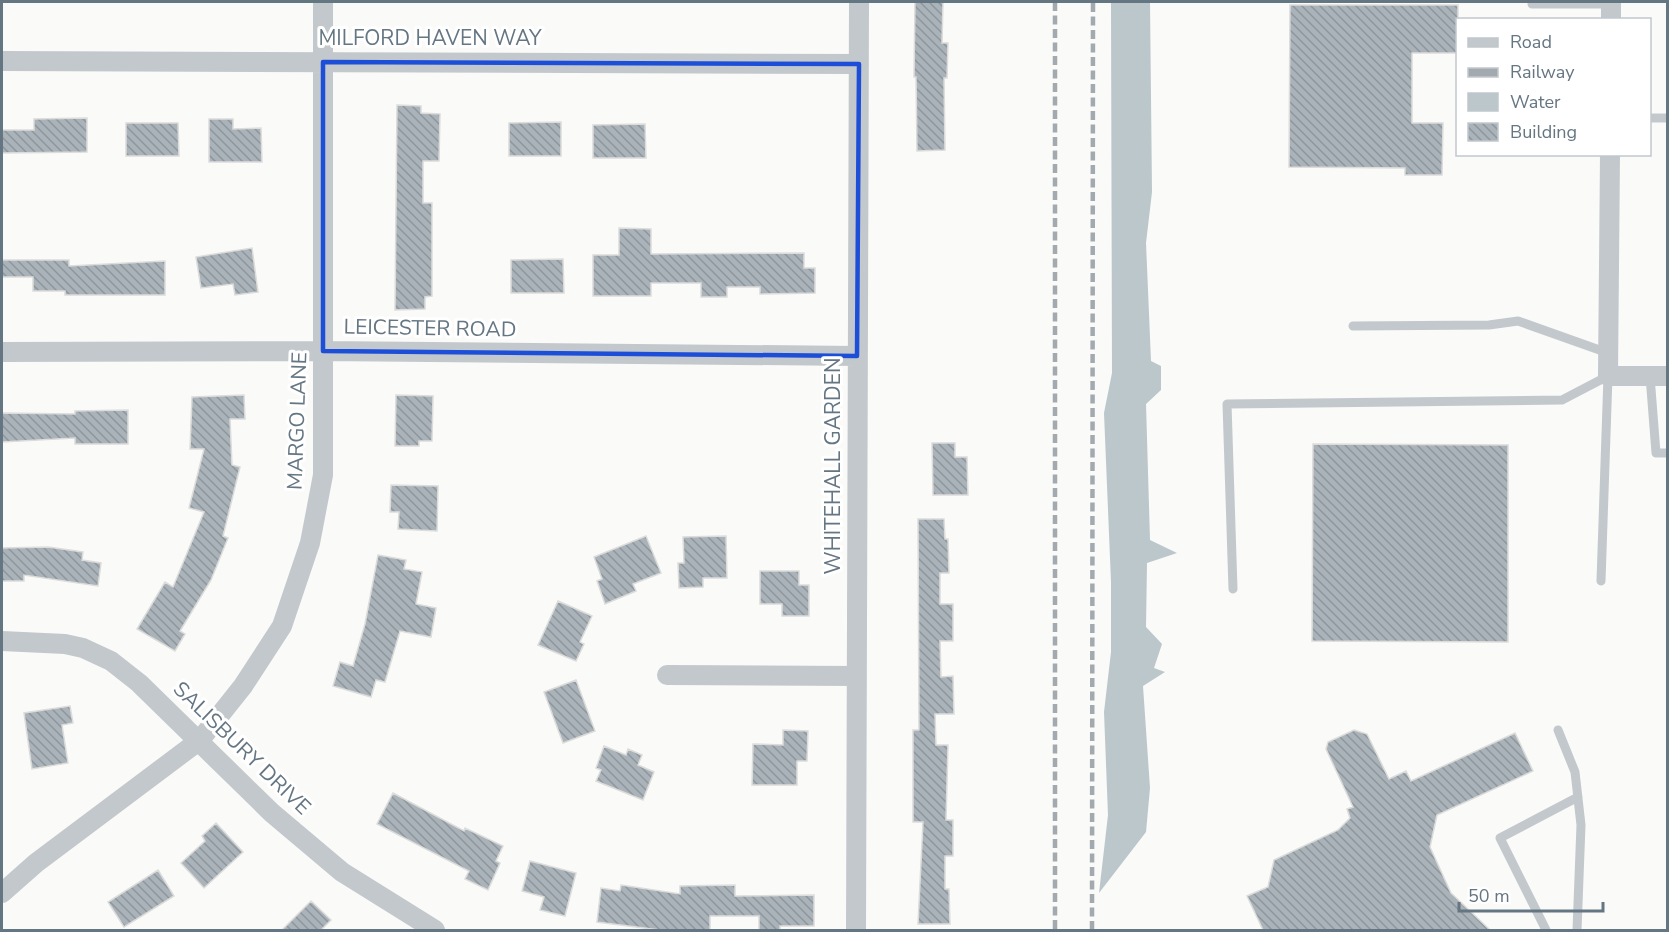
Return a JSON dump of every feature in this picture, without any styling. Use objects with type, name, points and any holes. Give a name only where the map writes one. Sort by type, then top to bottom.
[{"type":"street","name":"MARGO LANE","points":[[2,893],[36,863],[200,740],[243,686],[282,626],[310,543],[323,475],[323,2]]},
{"type":"street","name":"WHITEHALL GARDEN","points":[[856,930],[859,2]]},
{"type":"street","name":"MILFORD HAVEN WAY","points":[[2,61],[859,64]]},
{"type":"street","points":[[1610,156],[1608,376],[1659,376]]},
{"type":"street","name":"LEICESTER ROAD","points":[[2,352],[323,351],[857,356]]},
{"type":"street","name":"SALISBURY DRIVE","points":[[2,641],[65,644],[97,653],[139,683],[200,740],[272,813],[342,872],[428,929]]},
{"type":"street","points":[[668,675],[856,676]]},
{"type":"lane","points":[[1532,2],[1611,8]]},
{"type":"lane","points":[[1651,118],[1668,118]]},
{"type":"lane","points":[[1353,326],[1489,325],[1518,321],[1608,353]]},
{"type":"lane","points":[[1233,589],[1227,404],[1562,400],[1608,376],[1600,581]]},
{"type":"lane","points":[[1659,376],[1656,453],[1668,453]]},
{"type":"lane","points":[[1558,730],[1575,772],[1581,825],[1577,930]]},
{"type":"lane","points":[[1546,930],[1500,838],[1578,797]]},
{"type":"highlighted area","points":[[323,62],[859,64],[857,356],[323,351]]},
{"type":"water","points":[[1111,2],[1150,2],[1152,192],[1146,243],[1151,361],[1161,366],[1161,390],[1146,404],[1150,540],[1177,553],[1147,563],[1146,627],[1162,644],[1154,668],[1165,672],[1143,686],[1150,788],[1146,832],[1099,893],[1108,815],[1104,712],[1111,652],[1111,582],[1104,413],[1112,373]]},
{"type":"building","points":[[915,2],[943,2],[942,43],[948,43],[947,78],[944,78],[945,150],[917,151],[916,77],[914,77]]},
{"type":"building","points":[[1290,5],[1458,5],[1456,53],[1412,53],[1412,123],[1443,123],[1442,175],[1405,175],[1405,168],[1289,167]]},
{"type":"building","points":[[397,105],[421,106],[421,113],[440,114],[439,161],[423,161],[423,203],[432,203],[432,296],[425,297],[425,309],[395,310]]},
{"type":"building","points":[[87,118],[87,152],[2,153],[2,130],[34,130],[34,119]]},
{"type":"building","points":[[209,119],[233,119],[233,129],[261,128],[262,162],[209,162]]},
{"type":"building","points":[[561,122],[561,156],[509,156],[509,123]]},
{"type":"building","points":[[126,123],[178,123],[179,156],[126,156]]},
{"type":"building","points":[[645,124],[646,158],[593,158],[593,125]]},
{"type":"building","points":[[619,228],[651,229],[651,254],[804,253],[804,268],[815,268],[815,293],[760,294],[760,287],[727,287],[727,297],[701,297],[701,283],[651,283],[651,296],[593,296],[593,255],[619,255]]},
{"type":"building","points":[[252,248],[258,292],[235,295],[233,284],[201,288],[196,257]]},
{"type":"building","points":[[563,259],[564,293],[511,293],[511,260]]},
{"type":"building","points":[[2,260],[69,260],[69,266],[165,261],[165,295],[65,295],[65,291],[33,291],[33,277],[2,277]]},
{"type":"building","points":[[244,395],[245,419],[230,419],[232,465],[240,467],[223,536],[228,538],[211,580],[180,631],[185,634],[175,651],[137,629],[165,582],[173,587],[204,512],[189,508],[204,449],[190,449],[192,397]]},
{"type":"building","points":[[396,395],[433,396],[432,441],[419,441],[419,446],[395,446]]},
{"type":"building","points":[[128,410],[128,444],[75,444],[75,438],[2,442],[2,413],[75,414],[75,411]]},
{"type":"building","points":[[932,443],[955,443],[955,457],[967,457],[968,495],[933,495]]},
{"type":"building","points":[[1313,444],[1508,445],[1508,642],[1312,641]]},
{"type":"building","points":[[391,485],[438,486],[437,531],[398,529],[399,512],[390,512]]},
{"type":"building","points":[[918,519],[944,519],[945,539],[948,539],[949,573],[940,573],[940,604],[953,604],[953,641],[940,641],[941,677],[953,676],[954,714],[935,714],[936,745],[948,745],[946,820],[953,820],[953,856],[945,856],[945,889],[949,889],[950,924],[918,924],[923,822],[913,822],[913,730],[919,730]]},
{"type":"building","points":[[646,536],[661,573],[633,584],[636,591],[605,604],[597,581],[602,579],[594,557]]},
{"type":"building","points":[[726,536],[727,578],[703,578],[703,587],[679,588],[678,563],[684,563],[683,537]]},
{"type":"building","points":[[48,547],[83,552],[82,560],[101,563],[98,586],[24,575],[24,581],[2,581],[2,548]]},
{"type":"building","points":[[378,555],[406,560],[404,569],[422,572],[416,604],[436,608],[431,637],[400,631],[385,682],[376,680],[371,697],[333,686],[340,662],[353,666],[365,624]]},
{"type":"building","points":[[760,571],[799,571],[799,585],[809,585],[809,616],[782,616],[782,604],[760,604]]},
{"type":"building","points":[[558,601],[592,616],[580,642],[584,644],[576,661],[538,645]]},
{"type":"building","points":[[576,680],[595,731],[563,743],[544,692]]},
{"type":"building","points":[[70,706],[73,723],[62,725],[68,763],[32,769],[24,713]]},
{"type":"building","points":[[783,730],[808,731],[807,761],[797,761],[797,785],[752,785],[753,744],[783,745]]},
{"type":"building","points":[[1354,730],[1367,734],[1389,779],[1406,771],[1411,781],[1515,733],[1533,771],[1437,815],[1430,847],[1451,893],[1490,930],[1263,930],[1247,896],[1268,887],[1274,860],[1338,830],[1350,818],[1347,809],[1353,807],[1326,749],[1328,742]]},
{"type":"building","points":[[604,746],[626,755],[628,749],[642,755],[638,765],[654,772],[643,800],[596,781],[601,770],[596,768]]},
{"type":"building","points":[[393,793],[464,831],[465,828],[503,846],[496,861],[500,863],[488,890],[465,879],[469,871],[377,824]]},
{"type":"building","points":[[216,823],[243,852],[204,888],[181,863],[205,841],[202,836]]},
{"type":"building","points":[[530,861],[576,873],[565,916],[540,910],[544,897],[522,891]]},
{"type":"building","points":[[158,870],[174,896],[124,927],[108,902]]},
{"type":"building","points":[[621,885],[680,894],[680,886],[735,885],[735,896],[814,895],[814,926],[780,926],[780,930],[759,930],[759,916],[710,916],[710,930],[660,930],[597,922],[601,888],[620,891]]},
{"type":"building","points":[[311,901],[331,920],[321,930],[282,930]]},
{"type":"railway","points":[[1055,2],[1055,930]]},
{"type":"railway","points":[[1092,930],[1093,2]]}]
